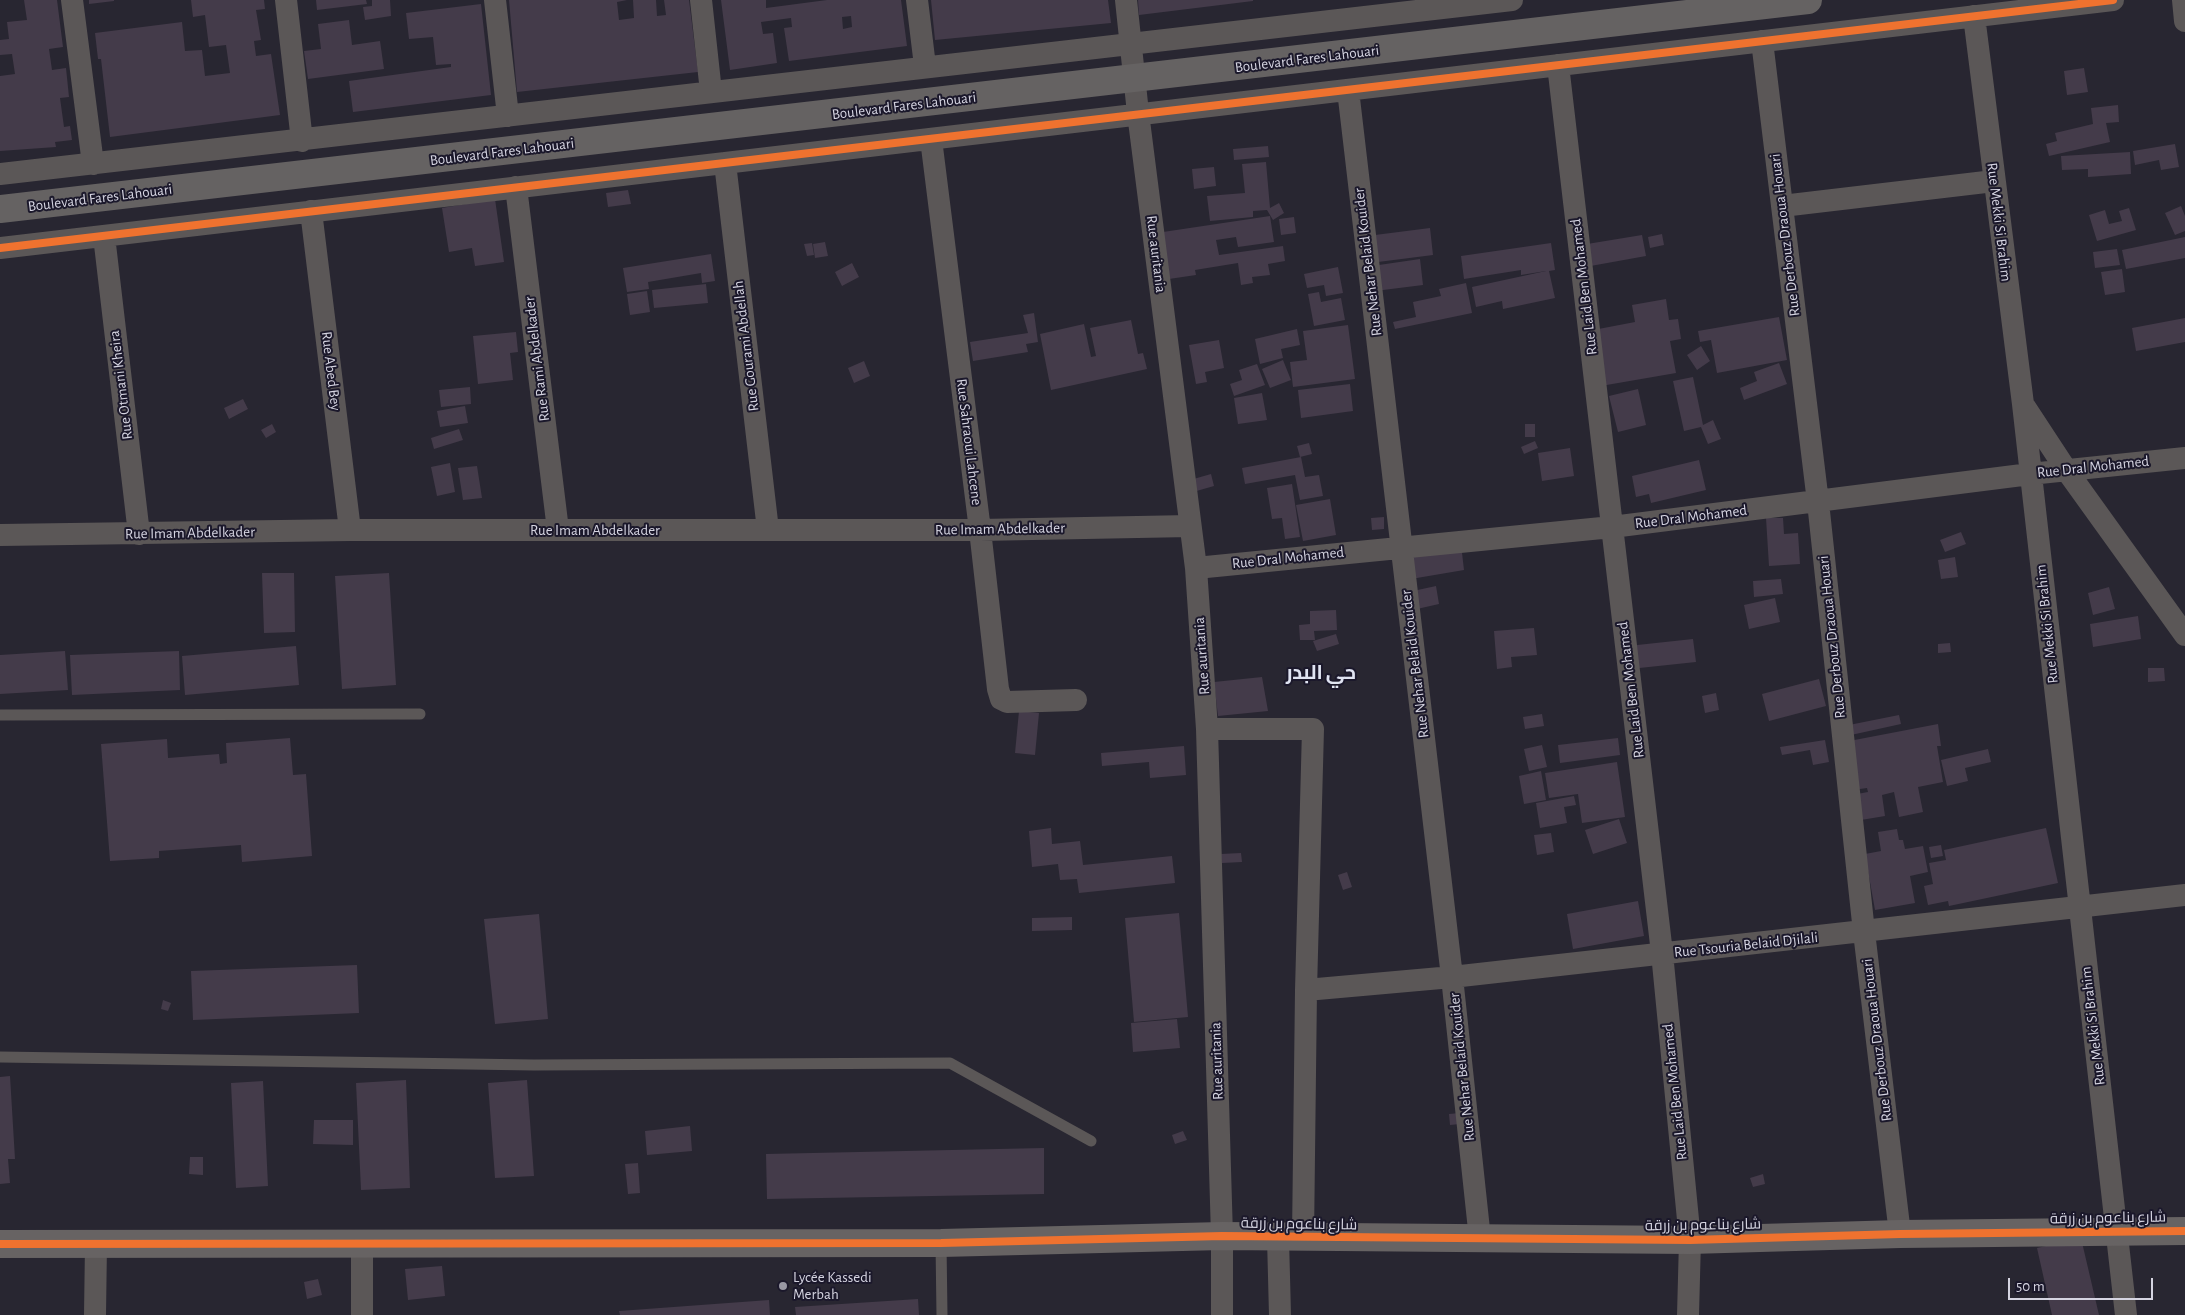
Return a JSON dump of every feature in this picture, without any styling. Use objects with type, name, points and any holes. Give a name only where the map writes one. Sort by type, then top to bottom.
[{"type":"main road","name":"Boulevard Fares Lahouari","points":[[0,209],[1808,0]]},
{"type":"street","points":[[72,0],[93,164]]},
{"type":"street","points":[[286,0],[302,141]]},
{"type":"street","points":[[495,0],[508,116]]},
{"type":"street","points":[[701,0],[711,92]]},
{"type":"street","points":[[917,0],[925,66]]},
{"type":"street","name":"Rue auritania","points":[[1126,0],[1136,79],[1138,114],[1196,568],[1207,729],[1222,1236],[1222,1315]]},
{"type":"street","points":[[0,174],[302,141],[925,66],[1131,44],[1341,9],[1512,0]]},
{"type":"street","points":[[0,248],[2113,0]]},
{"type":"street","points":[[2183,0],[2185,21]]},
{"type":"street","name":"Rue Mekki Si Brahim","points":[[1974,16],[2023,404],[2126,1315]]},
{"type":"street","name":"Rue Derbouz Draoua Houari","points":[[1762,41],[1818,502],[1864,932],[1900,1234]]},
{"type":"street","name":"Rue Laid Ben Mohamed","points":[[1558,65],[1662,953],[1690,1240],[1688,1315]]},
{"type":"street","name":"Rue Nehar Belaid Kouider","points":[[1348,90],[1452,977],[1480,1239]]},
{"type":"street","name":"Rue Sahraoui Lahcene","points":[[931,139],[998,689],[1001,699],[1007,702],[1076,700]]},
{"type":"street","name":"Rue Gourami Abdellah","points":[[724,163],[768,530]]},
{"type":"street","points":[[1782,206],[1994,181]]},
{"type":"street","name":"Rue Rami Abdelkader","points":[[516,187],[558,530]]},
{"type":"street","name":"Rue Abed Bey","points":[[311,211],[350,530]]},
{"type":"street","name":"Rue Otmani Kheira","points":[[104,236],[139,534]]},
{"type":"street","points":[[2023,404],[2067,471],[2185,634]]},
{"type":"street","name":"Rue Dral Mohamed","points":[[1196,568],[1612,527],[2030,474],[2185,458]]},
{"type":"street","name":"Rue Imam Abdelkader","points":[[0,535],[350,530],[980,530],[1190,526]]},
{"type":"street","points":[[1207,729],[1313,729],[1306,990],[1291,1238],[1280,1315]]},
{"type":"street","name":"Rue Tsouria Belaid Djilali","points":[[1306,990],[1452,977],[2185,895]]},
{"type":"street","name":"شارع بناعوم بن زرقة","points":[[0,1244],[941,1242],[1222,1236],[1690,1240],[1900,1234],[2185,1231]]},
{"type":"street","points":[[95,1315],[96,1244]]},
{"type":"street","points":[[362,1244],[362,1315]]},
{"type":"lane","points":[[0,715],[420,714]]},
{"type":"lane","points":[[0,1057],[534,1065],[950,1064],[1091,1141]]},
{"type":"lane","points":[[941,1242],[942,1315]]},
{"type":"building","points":[[24,0],[57,0],[63,47],[49,49],[52,70],[66,68],[69,97],[60,98],[64,127],[70,126],[72,140],[55,142],[56,147],[0,151],[0,76],[15,74],[12,54],[0,55],[0,40],[9,39],[7,22],[27,20]]},
{"type":"building","points":[[89,0],[114,0],[114,1],[89,4]]},
{"type":"building","points":[[191,0],[264,0],[265,9],[256,10],[261,40],[254,41],[256,56],[271,54],[280,115],[110,137],[101,59],[98,59],[95,33],[182,22],[185,51],[202,50],[205,76],[230,73],[226,45],[209,47],[205,15],[193,17]]},
{"type":"building","points":[[316,0],[366,0],[367,4],[317,10]]},
{"type":"building","points":[[372,0],[390,0],[391,16],[365,20],[363,7],[372,6]]},
{"type":"building","points":[[509,0],[627,0],[617,2],[619,20],[634,18],[633,0],[656,0],[657,16],[666,15],[664,0],[689,0],[698,72],[517,92]]},
{"type":"building","points":[[721,0],[766,0],[766,8],[827,0],[901,0],[907,46],[789,61],[784,28],[792,27],[791,18],[761,22],[763,34],[773,33],[777,63],[730,70]],"holes":[[[851,16],[852,27],[843,29],[842,17]]]},
{"type":"building","points":[[931,0],[1108,0],[1111,23],[935,40]]},
{"type":"building","points":[[1138,0],[1253,0],[1253,1],[1139,15]]},
{"type":"building","points":[[481,4],[491,95],[353,112],[349,81],[451,67],[451,64],[436,65],[433,37],[409,39],[406,13]]},
{"type":"building","points":[[349,20],[352,45],[380,41],[384,69],[308,79],[304,51],[321,49],[318,24]]},
{"type":"building","points":[[2084,68],[2088,92],[2067,95],[2064,71]]},
{"type":"building","points":[[2118,105],[2119,122],[2106,123],[2110,142],[2049,156],[2046,144],[2057,141],[2055,133],[2093,124],[2091,108]]},
{"type":"building","points":[[2175,144],[2179,167],[2161,170],[2159,160],[2135,165],[2133,151]]},
{"type":"building","points":[[1268,146],[1269,157],[1234,160],[1233,149]]},
{"type":"building","points":[[2130,152],[2131,174],[2088,177],[2088,169],[2062,170],[2061,156]]},
{"type":"building","points":[[1266,162],[1270,208],[1279,203],[1284,213],[1273,220],[1267,210],[1253,211],[1253,217],[1210,221],[1207,196],[1245,193],[1242,164]]},
{"type":"building","points":[[1214,167],[1216,186],[1194,189],[1192,169]]},
{"type":"building","points":[[628,190],[631,204],[608,207],[606,193]]},
{"type":"building","points":[[495,199],[504,262],[475,266],[472,248],[449,252],[442,208]]},
{"type":"building","points":[[2181,206],[2185,216],[2185,231],[2175,235],[2165,213]]},
{"type":"building","points":[[2129,208],[2136,230],[2097,241],[2089,215],[2105,210],[2109,224],[2122,221],[2119,211]]},
{"type":"building","points":[[1270,216],[1274,242],[1238,247],[1236,237],[1216,240],[1219,255],[1283,246],[1285,261],[1268,264],[1270,275],[1252,277],[1253,283],[1241,285],[1238,263],[1195,270],[1196,275],[1169,279],[1163,232]]},
{"type":"building","points":[[1294,217],[1296,233],[1281,235],[1279,219]]},
{"type":"building","points":[[1430,228],[1433,255],[1378,262],[1375,235]]},
{"type":"building","points":[[1662,234],[1664,245],[1650,248],[1648,237]]},
{"type":"building","points":[[1642,235],[1646,256],[1585,267],[1581,245]]},
{"type":"building","points":[[2185,237],[2185,258],[2126,269],[2122,250]]},
{"type":"building","points":[[825,242],[828,256],[815,258],[813,244]]},
{"type":"building","points":[[812,243],[814,255],[807,256],[804,244]]},
{"type":"building","points":[[1551,243],[1555,270],[1549,271],[1555,298],[1503,309],[1502,301],[1476,307],[1472,287],[1546,271],[1521,275],[1521,270],[1464,279],[1461,256]]},
{"type":"building","points":[[2117,249],[2120,265],[2095,268],[2093,252]]},
{"type":"building","points":[[711,254],[715,281],[702,283],[701,273],[648,282],[649,289],[627,292],[623,268]]},
{"type":"building","points":[[1420,259],[1423,285],[1375,291],[1372,266]]},
{"type":"building","points":[[852,263],[859,277],[842,286],[835,272]]},
{"type":"building","points":[[1338,267],[1343,293],[1326,296],[1324,285],[1307,288],[1304,274]]},
{"type":"building","points":[[2122,269],[2125,292],[2105,295],[2101,272]]},
{"type":"building","points":[[1466,283],[1472,313],[1395,329],[1393,322],[1416,317],[1413,302],[1441,296],[1439,289]]},
{"type":"building","points":[[706,284],[708,303],[654,308],[652,290]]},
{"type":"building","points":[[647,291],[650,312],[630,315],[627,294]]},
{"type":"building","points":[[1319,292],[1321,302],[1341,298],[1345,320],[1314,326],[1308,294]]},
{"type":"building","points":[[1666,299],[1669,320],[1678,319],[1681,339],[1670,341],[1676,373],[1595,387],[1588,331],[1635,322],[1632,305]]},
{"type":"building","points":[[1034,313],[1038,342],[1026,344],[1028,352],[973,361],[970,342],[1028,333],[1023,315]]},
{"type":"building","points":[[1779,317],[1787,360],[1717,373],[1711,340],[1700,342],[1698,331]]},
{"type":"building","points":[[2185,318],[2185,342],[2136,351],[2132,328]]},
{"type":"building","points":[[1131,320],[1138,354],[1143,353],[1147,369],[1051,390],[1040,334],[1084,324],[1091,357],[1096,356],[1090,328]]},
{"type":"building","points":[[1348,325],[1355,379],[1293,387],[1290,362],[1307,360],[1303,331]]},
{"type":"building","points":[[1297,329],[1300,345],[1281,349],[1283,358],[1260,364],[1255,339]]},
{"type":"building","points":[[516,332],[518,352],[510,353],[513,380],[478,384],[473,336]]},
{"type":"building","points":[[1219,340],[1224,368],[1205,372],[1207,382],[1196,384],[1189,345]]},
{"type":"building","points":[[1701,346],[1710,361],[1697,370],[1687,355]]},
{"type":"building","points":[[1283,360],[1291,380],[1270,388],[1262,369]]},
{"type":"building","points":[[864,361],[870,376],[854,383],[848,368]]},
{"type":"building","points":[[1779,363],[1787,384],[1744,400],[1740,388],[1757,381],[1754,372]]},
{"type":"building","points":[[1257,364],[1265,385],[1234,396],[1230,384],[1242,380],[1239,370]]},
{"type":"building","points":[[1693,377],[1703,425],[1713,420],[1721,439],[1708,444],[1701,427],[1684,431],[1673,381]]},
{"type":"building","points":[[1350,384],[1353,411],[1301,418],[1298,390]]},
{"type":"building","points":[[470,387],[471,404],[441,407],[439,390]]},
{"type":"building","points":[[1638,389],[1646,425],[1618,432],[1609,396]]},
{"type":"building","points":[[1262,393],[1267,420],[1238,424],[1234,398]]},
{"type":"building","points":[[243,399],[248,409],[229,419],[224,408]]},
{"type":"building","points":[[465,406],[468,423],[440,427],[437,411]]},
{"type":"building","points":[[272,424],[276,432],[266,438],[261,430]]},
{"type":"building","points":[[1525,424],[1535,424],[1535,437],[1525,437]]},
{"type":"building","points":[[459,429],[463,440],[434,449],[431,438]]},
{"type":"building","points":[[1535,441],[1538,448],[1524,454],[1521,447]]},
{"type":"building","points":[[1309,443],[1312,454],[1300,457],[1297,446]]},
{"type":"building","points":[[1570,448],[1574,476],[1542,481],[1538,453]]},
{"type":"building","points":[[1301,457],[1305,477],[1319,475],[1323,496],[1300,500],[1295,475],[1245,484],[1242,468]]},
{"type":"building","points":[[1699,460],[1706,490],[1651,503],[1649,494],[1636,497],[1632,476]]},
{"type":"building","points":[[450,463],[455,492],[437,496],[431,467]]},
{"type":"building","points":[[477,466],[482,498],[463,500],[458,468]]},
{"type":"building","points":[[1211,474],[1214,486],[1193,492],[1190,480]]},
{"type":"building","points":[[1292,484],[1300,537],[1285,539],[1282,518],[1272,519],[1267,488]]},
{"type":"building","points":[[1330,499],[1336,535],[1303,541],[1296,505]]},
{"type":"building","points":[[1384,517],[1384,529],[1372,530],[1371,518]]},
{"type":"building","points":[[1766,518],[1783,518],[1784,534],[1798,533],[1800,564],[1769,566]]},
{"type":"building","points":[[1961,532],[1966,544],[1945,552],[1940,540]]},
{"type":"building","points":[[1461,544],[1464,570],[1411,579],[1407,553]]},
{"type":"building","points":[[1955,557],[1958,577],[1941,579],[1938,560]]},
{"type":"building","points":[[262,573],[294,573],[295,632],[264,633]]},
{"type":"building","points":[[389,573],[396,685],[342,689],[335,576]]},
{"type":"building","points":[[1781,579],[1783,594],[1754,597],[1753,581]]},
{"type":"building","points":[[1436,586],[1439,604],[1417,609],[1413,591]]},
{"type":"building","points":[[2109,587],[2115,609],[2093,615],[2088,593]]},
{"type":"building","points":[[1775,598],[1780,622],[1749,629],[1744,605]]},
{"type":"building","points":[[1336,610],[1337,630],[1314,631],[1315,640],[1300,640],[1299,625],[1310,624],[1310,611]]},
{"type":"building","points":[[2138,616],[2141,639],[2093,647],[2090,624]]},
{"type":"building","points":[[1534,628],[1537,655],[1511,657],[1512,667],[1497,669],[1494,631]]},
{"type":"building","points":[[1336,634],[1339,644],[1317,651],[1313,641]]},
{"type":"building","points":[[1693,639],[1696,662],[1630,669],[1628,646]]},
{"type":"building","points":[[1950,643],[1951,652],[1938,653],[1938,644]]},
{"type":"building","points":[[296,646],[299,685],[185,695],[182,656]]},
{"type":"building","points":[[65,651],[68,690],[0,694],[0,655]]},
{"type":"building","points":[[179,651],[180,690],[72,695],[70,655]]},
{"type":"building","points":[[2148,668],[2164,668],[2165,681],[2148,682]]},
{"type":"building","points":[[1262,677],[1268,711],[1218,716],[1214,682]]},
{"type":"building","points":[[1819,679],[1826,706],[1769,721],[1762,694]]},
{"type":"building","points":[[1716,693],[1719,710],[1705,713],[1702,696]]},
{"type":"building","points":[[1019,711],[1039,713],[1035,755],[1015,753]]},
{"type":"building","points":[[1542,714],[1544,726],[1525,729],[1523,717]]},
{"type":"building","points":[[1899,715],[1901,724],[1851,735],[1849,725]]},
{"type":"building","points":[[1938,724],[1941,746],[1937,746],[1943,782],[1918,787],[1923,812],[1899,817],[1894,792],[1882,795],[1885,816],[1861,820],[1857,794],[1868,792],[1867,788],[1853,790],[1844,742]]},
{"type":"building","points":[[290,738],[293,775],[306,774],[312,856],[242,862],[241,845],[159,851],[159,858],[110,861],[101,744],[167,739],[168,758],[219,754],[220,764],[227,763],[226,743]]},
{"type":"building","points":[[1618,738],[1620,755],[1560,763],[1558,745]]},
{"type":"building","points":[[1825,740],[1829,762],[1813,765],[1810,750],[1782,755],[1780,747]]},
{"type":"building","points":[[1542,745],[1547,767],[1529,771],[1524,749]]},
{"type":"building","points":[[1184,746],[1186,775],[1150,778],[1149,762],[1102,766],[1101,753]]},
{"type":"building","points":[[1988,749],[1991,762],[1965,768],[1968,781],[1947,786],[1941,760]]},
{"type":"building","points":[[1617,762],[1625,817],[1582,823],[1578,794],[1549,798],[1545,773]]},
{"type":"building","points":[[1541,771],[1546,800],[1524,804],[1519,776]]},
{"type":"building","points":[[1574,796],[1576,805],[1564,807],[1567,823],[1540,828],[1536,803]]},
{"type":"building","points":[[1619,819],[1627,843],[1593,854],[1585,830]]},
{"type":"building","points":[[1051,828],[1052,844],[1080,841],[1083,865],[1172,856],[1175,883],[1079,893],[1077,879],[1060,880],[1058,864],[1032,867],[1029,831]]},
{"type":"building","points":[[2046,828],[2058,883],[1949,906],[1948,901],[1928,905],[1924,886],[1933,884],[1929,863],[1946,860],[1944,850]]},
{"type":"building","points":[[1897,829],[1899,840],[1903,840],[1905,849],[1923,846],[1928,872],[1910,876],[1915,903],[1875,910],[1865,854],[1881,851],[1878,832]]},
{"type":"building","points":[[1551,833],[1554,852],[1537,855],[1534,835]]},
{"type":"building","points":[[1941,845],[1943,856],[1931,858],[1929,847]]},
{"type":"building","points":[[1241,853],[1242,862],[1222,863],[1221,854]]},
{"type":"building","points":[[1347,872],[1352,887],[1343,890],[1338,875]]},
{"type":"building","points":[[1638,901],[1644,936],[1573,949],[1567,914]]},
{"type":"building","points":[[1179,913],[1188,1017],[1134,1022],[1125,918]]},
{"type":"building","points":[[539,914],[548,1019],[495,1024],[484,919]]},
{"type":"building","points":[[1072,917],[1072,930],[1032,931],[1032,918]]},
{"type":"building","points":[[357,965],[359,1013],[193,1020],[191,971]]},
{"type":"building","points":[[163,1000],[171,1003],[168,1011],[161,1009]]},
{"type":"building","points":[[1177,1019],[1180,1048],[1133,1052],[1131,1023]]},
{"type":"building","points":[[10,1076],[15,1159],[8,1159],[10,1183],[0,1184],[0,1077]]},
{"type":"building","points":[[406,1080],[410,1188],[361,1190],[356,1083]]},
{"type":"building","points":[[527,1080],[534,1176],[495,1178],[488,1083]]},
{"type":"building","points":[[263,1081],[268,1186],[236,1188],[231,1083]]},
{"type":"building","points":[[1460,1113],[1460,1124],[1450,1125],[1449,1114]]},
{"type":"building","points":[[314,1120],[353,1120],[353,1145],[313,1144]]},
{"type":"building","points":[[690,1126],[692,1151],[647,1155],[645,1131]]},
{"type":"building","points":[[1183,1131],[1187,1140],[1175,1144],[1172,1135]]},
{"type":"building","points":[[1044,1148],[1044,1194],[767,1199],[766,1154]]},
{"type":"building","points":[[190,1157],[203,1157],[203,1175],[189,1174]]},
{"type":"building","points":[[638,1163],[640,1193],[628,1194],[625,1164]]},
{"type":"building","points":[[1763,1174],[1765,1184],[1753,1187],[1750,1178]]},
{"type":"building","points":[[2081,1238],[2099,1315],[2052,1315],[2037,1248]]},
{"type":"building","points":[[442,1266],[445,1296],[408,1300],[405,1269]]},
{"type":"building","points":[[318,1279],[322,1295],[307,1299],[304,1282]]},
{"type":"building","points":[[918,1299],[919,1315],[796,1315],[795,1307]]},
{"type":"building","points":[[769,1300],[770,1315],[620,1315],[619,1311]]},
{"type":"cycle path","points":[[0,248],[2113,0]]},
{"type":"cycle path","points":[[0,1244],[941,1243],[1222,1236],[1690,1240],[1900,1234],[2185,1231]]},
{"type":"place","name":"Lycée Kassedi Merbah","points":[[783,1286]]},
{"type":"district","name":"حي البدر","points":[[1321,673]]}]
